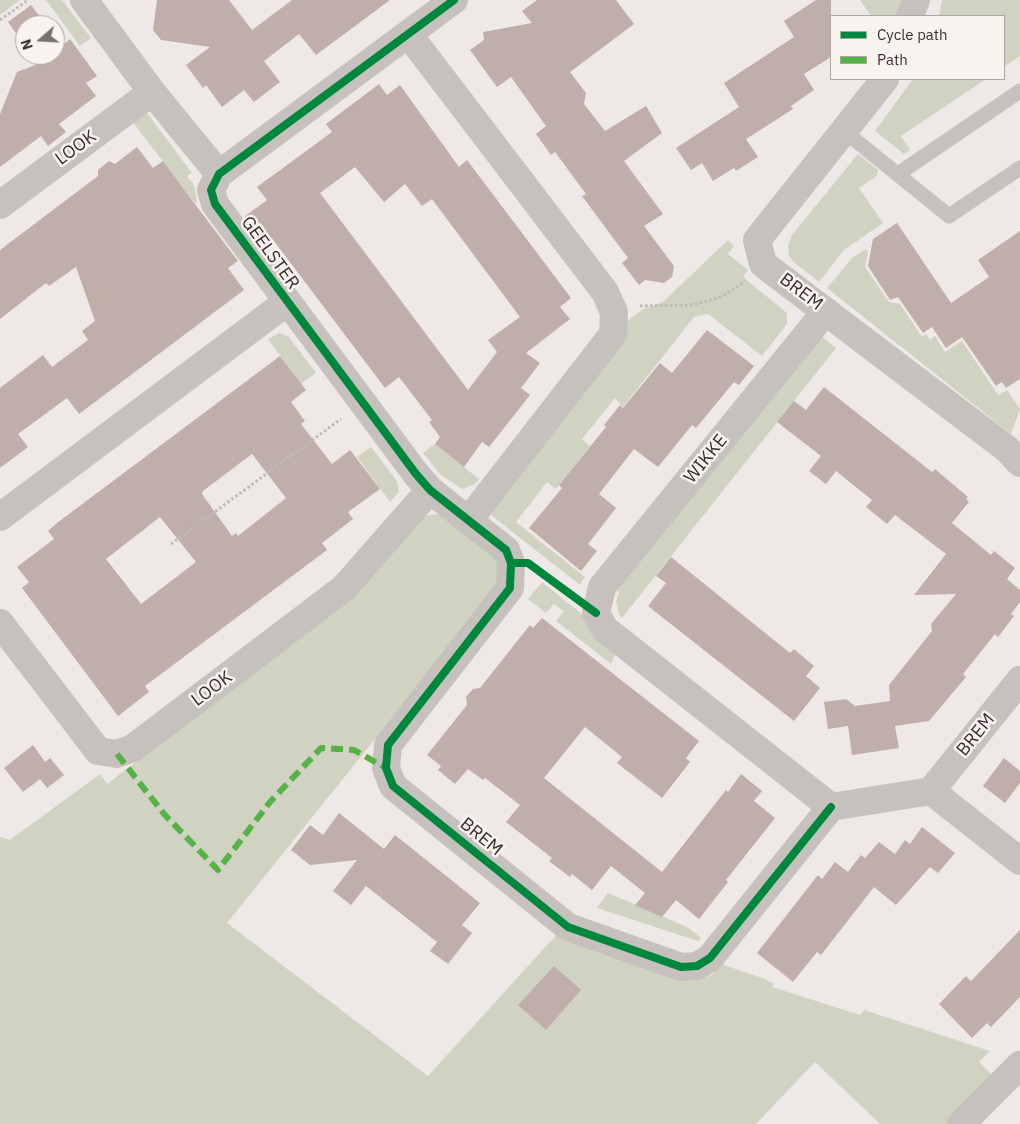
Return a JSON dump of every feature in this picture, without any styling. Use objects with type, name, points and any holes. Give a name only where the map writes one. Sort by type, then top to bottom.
[{"type":"street","points":[[84,0],[152,92],[219,174],[454,0]]},
{"type":"street","points":[[910,15],[916,0]]},
{"type":"street","points":[[409,35],[605,292],[614,312],[613,334],[468,521]]},
{"type":"street","name":"BREM","points":[[884,80],[757,240],[763,264],[1007,449],[1020,463]]},
{"type":"street","name":"LOOK","points":[[0,204],[152,92]]},
{"type":"street","name":"GEELSTER","points":[[219,174],[211,190],[215,204],[362,403],[430,490],[506,550],[511,563]]},
{"type":"street","points":[[0,517],[287,302]]},
{"type":"street","name":"WIKKE","points":[[826,311],[602,587],[596,613],[606,630],[831,807]]},
{"type":"street","name":"LOOK","points":[[0,623],[98,751],[116,754],[133,748],[344,588],[430,490]]},
{"type":"street","name":"BREM","points":[[511,563],[510,588],[388,746],[386,768],[393,786],[568,927],[681,967],[697,966],[710,958],[831,807]]},
{"type":"street","name":"BREM","points":[[931,791],[1020,680]]},
{"type":"street","points":[[831,807],[931,791],[1020,861]]},
{"type":"street","points":[[961,1124],[1020,1065]]},
{"type":"lane","points":[[898,174],[1020,92]]},
{"type":"lane","points":[[844,131],[949,216],[1020,168]]},
{"type":"path","points":[[0,20],[28,0]]},
{"type":"path","points":[[614,312],[639,306],[692,305],[721,297],[742,285],[763,264]]},
{"type":"path","points":[[171,544],[362,403]]},
{"type":"green space","points":[[0,0],[20,0],[0,15]]},
{"type":"green space","points":[[46,0],[62,0],[91,38],[80,46],[65,26],[65,15],[57,15]]},
{"type":"green space","points":[[860,0],[901,0],[898,15],[870,15]]},
{"type":"green space","points":[[942,0],[1020,0],[1020,56],[1005,66],[1005,15],[939,15]]},
{"type":"green space","points":[[912,80],[985,80],[901,136],[910,150],[904,154],[875,131]]},
{"type":"green space","points":[[147,113],[192,173],[187,176],[194,185],[197,201],[195,203],[131,120]]},
{"type":"green space","points":[[858,154],[878,170],[877,176],[859,188],[883,223],[844,250],[819,282],[795,263],[789,256],[788,246],[792,235]]},
{"type":"green space","points":[[728,240],[734,246],[728,254],[748,270],[743,277],[787,313],[787,324],[762,356],[708,314],[694,317],[623,407],[615,398],[582,439],[590,446],[556,489],[547,482],[516,522],[585,577],[580,585],[491,515],[492,509],[627,321],[642,310],[663,302]]},
{"type":"green space","points":[[866,249],[868,252],[865,267],[889,302],[900,304],[922,337],[926,334],[930,340],[935,336],[945,352],[962,341],[998,395],[1007,390],[1020,409],[1011,434],[827,288],[852,258]]},
{"type":"green space","points":[[279,333],[288,336],[316,373],[301,384],[268,339]]},
{"type":"green space","points":[[820,335],[836,348],[622,618],[616,602],[619,592],[613,588]]},
{"type":"green space","points":[[435,444],[479,479],[475,484],[462,489],[441,475],[423,453]]},
{"type":"green space","points":[[371,447],[397,481],[399,492],[390,502],[357,457]]},
{"type":"green space","points":[[436,514],[445,516],[491,552],[497,561],[500,573],[495,590],[227,923],[428,1076],[559,932],[698,980],[712,975],[721,964],[765,979],[774,984],[772,987],[860,1015],[864,1010],[990,1051],[979,1062],[995,1078],[949,1124],[880,1124],[815,1062],[756,1124],[0,1124],[0,837],[10,840],[100,774],[107,784],[355,596],[417,521],[425,516]]},
{"type":"green space","points":[[542,582],[588,619],[617,650],[611,664],[556,621],[564,611],[554,604],[546,613],[528,599]]},
{"type":"green space","points":[[608,893],[687,927],[701,938],[698,941],[597,908]]},
{"type":"building","points":[[157,0],[229,0],[252,30],[292,0],[390,0],[316,55],[299,34],[264,61],[280,82],[254,102],[244,90],[222,107],[206,85],[203,88],[186,65],[210,47],[161,40],[153,30]]},
{"type":"building","points":[[537,0],[616,0],[634,24],[570,72],[586,93],[584,104],[605,131],[646,106],[662,133],[624,161],[663,214],[644,226],[674,266],[672,277],[664,283],[645,280],[639,285],[622,263],[628,258],[582,196],[586,194],[555,152],[551,155],[536,134],[546,126],[511,77],[497,87],[470,50],[484,40],[483,32],[532,23],[522,11]]},
{"type":"building","points":[[816,0],[831,0],[830,58],[804,74],[814,90],[791,106],[793,109],[746,139],[758,157],[736,171],[734,168],[713,181],[702,163],[691,170],[676,148],[739,107],[724,83],[794,37],[784,21]]},
{"type":"building","points":[[31,5],[38,15],[17,15]]},
{"type":"building","points":[[15,17],[15,32],[8,22]]},
{"type":"building","points":[[70,39],[97,76],[86,83],[96,96],[59,124],[66,132],[48,146],[41,136],[0,167],[0,114],[17,72],[35,65],[65,65],[65,43]]},
{"type":"building","points":[[379,84],[387,95],[400,85],[459,167],[467,160],[571,298],[560,307],[570,319],[526,353],[540,363],[521,388],[530,395],[489,447],[482,442],[464,467],[435,444],[440,437],[429,422],[432,420],[399,377],[385,388],[271,237],[263,242],[244,217],[267,200],[257,187],[332,132],[326,124]],"holes":[[[355,167],[384,202],[405,184],[422,206],[432,199],[520,317],[488,340],[497,352],[468,390],[320,193]]]},
{"type":"building","points":[[137,147],[153,168],[163,161],[238,261],[228,268],[244,290],[79,414],[67,398],[18,434],[28,447],[0,468],[0,388],[43,355],[52,367],[88,340],[82,331],[95,321],[76,267],[49,286],[46,283],[0,319],[0,250],[98,176],[98,170],[109,161],[115,164]]},
{"type":"building","points":[[897,223],[951,303],[989,277],[978,260],[1020,231],[1020,379],[1006,388],[1002,382],[996,386],[962,337],[946,348],[932,327],[923,333],[898,297],[890,300],[868,266],[873,239]]},
{"type":"building","points":[[707,330],[754,366],[739,385],[734,382],[696,428],[692,425],[658,467],[634,449],[599,494],[616,508],[588,544],[597,551],[581,571],[529,528],[562,488],[559,485],[606,427],[604,425],[620,405],[623,408],[660,363],[672,373]]},
{"type":"building","points":[[280,356],[306,390],[291,402],[305,421],[301,424],[332,464],[350,450],[380,489],[348,512],[353,519],[322,543],[327,550],[145,686],[149,692],[118,716],[22,588],[29,582],[17,567],[54,539],[48,531]],"holes":[[[252,454],[286,498],[238,536],[236,533],[232,536],[202,494],[203,491]],[[160,517],[196,562],[141,604],[106,559]]]},
{"type":"building","points":[[824,387],[932,472],[935,469],[968,497],[966,499],[969,502],[952,523],[991,555],[994,551],[1015,568],[1007,579],[1020,590],[1020,602],[1011,614],[1014,616],[998,637],[995,634],[963,674],[966,677],[929,721],[895,726],[899,748],[852,755],[848,726],[828,729],[824,702],[846,699],[855,706],[890,701],[889,685],[932,631],[931,624],[956,594],[914,595],[946,554],[895,515],[887,524],[866,507],[872,500],[836,471],[826,484],[809,471],[821,456],[777,422],[794,401],[806,410]]},
{"type":"building","points":[[671,557],[790,653],[794,649],[814,666],[806,676],[820,688],[794,721],[648,606],[666,583],[656,576]]},
{"type":"building","points":[[542,618],[699,741],[686,758],[690,762],[662,798],[617,763],[622,757],[585,727],[544,778],[662,872],[726,790],[728,792],[741,774],[762,791],[754,801],[775,818],[726,880],[728,882],[699,919],[676,900],[662,917],[635,905],[645,893],[611,866],[592,890],[572,874],[570,877],[549,861],[552,858],[506,822],[520,805],[485,778],[483,780],[468,769],[455,784],[438,770],[441,766],[427,755],[467,705],[466,697],[473,689],[480,688],[530,625],[533,628]]},
{"type":"building","points":[[33,745],[45,762],[50,758],[64,775],[47,788],[40,779],[23,792],[4,768]]},
{"type":"building","points":[[1004,758],[1020,771],[1020,783],[1005,803],[983,786]]},
{"type":"building","points":[[339,813],[384,849],[395,835],[480,903],[462,925],[472,933],[448,964],[430,951],[437,942],[366,886],[351,905],[333,891],[357,860],[310,865],[291,850],[310,825],[323,835]]},
{"type":"building","points":[[922,827],[955,853],[938,873],[930,867],[896,905],[874,887],[821,955],[817,952],[793,982],[757,953],[818,875],[822,879],[835,862],[848,872],[861,855],[865,858],[879,842],[895,854],[905,840],[910,844]]},
{"type":"building","points":[[1020,930],[1020,997],[991,1027],[987,1023],[972,1038],[939,1004],[966,976],[971,981]]},
{"type":"building","points":[[554,966],[581,990],[546,1030],[518,1005]]},
{"type":"marked path","points":[[117,754],[164,814],[218,870],[270,802],[321,748],[354,750],[386,768]]},
{"type":"cycle path","points":[[454,0],[219,174],[211,190],[215,204],[416,474],[430,490],[506,550],[511,563],[510,588],[388,745],[386,768],[393,786],[568,927],[681,967],[697,966],[710,958],[831,807]]},
{"type":"cycle path","points":[[511,563],[528,563],[596,613]]}]
